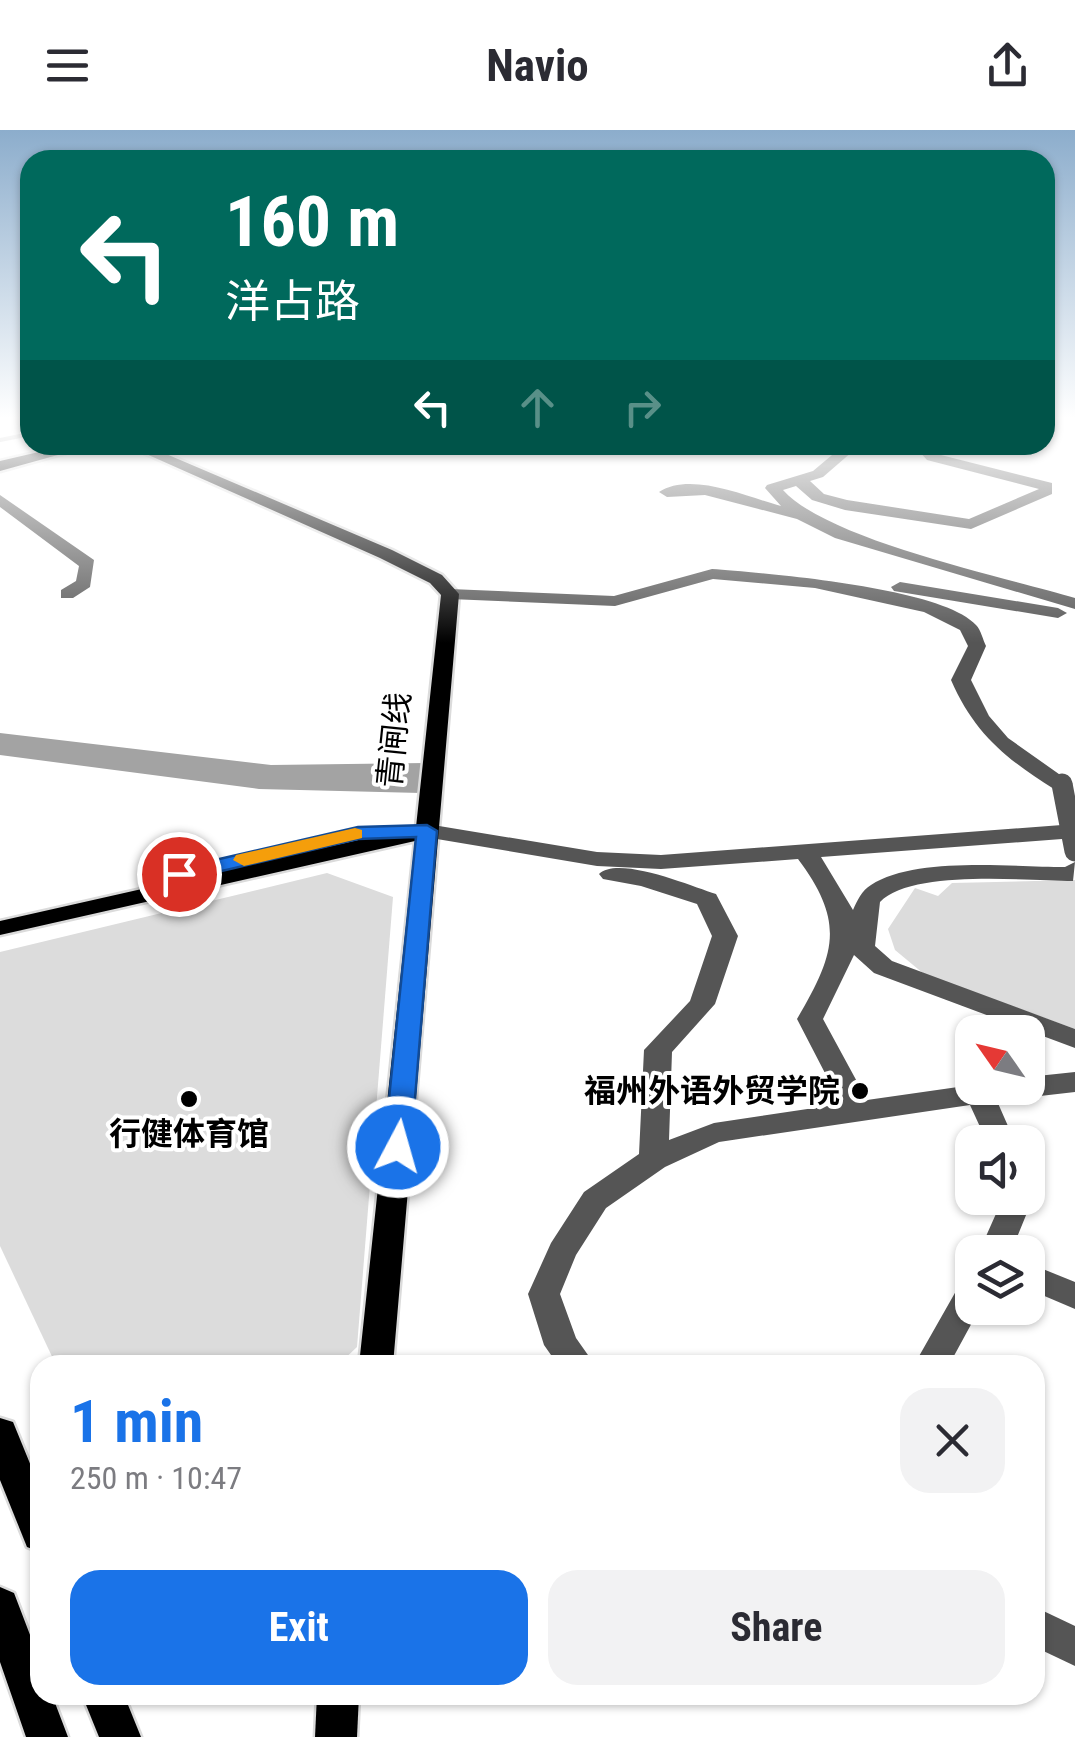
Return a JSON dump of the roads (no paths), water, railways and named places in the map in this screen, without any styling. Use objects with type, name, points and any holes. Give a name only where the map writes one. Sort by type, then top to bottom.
[{"type":"main road","points":[[245,493],[386,554],[436,579],[450,594]]},
{"type":"main road","name":"青闸线","points":[[377,1355],[450,594]]},
{"type":"main road","points":[[0,915],[358,833],[427,831]]},
{"type":"main road","points":[[0,928],[427,831]]},
{"type":"main road","points":[[0,1433],[30,1509]]},
{"type":"main road","points":[[0,1606],[30,1688]]},
{"type":"main road","points":[[36,1705],[48,1737]]},
{"type":"main road","points":[[107,1705],[120,1737]]},
{"type":"main road","points":[[336,1737],[338,1705]]},
{"type":"street","points":[[715,493],[1075,604]]},
{"type":"street","points":[[776,493],[782,502],[808,519]]},
{"type":"street","points":[[814,493],[845,505],[972,524],[1039,493]]},
{"type":"street","points":[[0,500],[88,564],[84,584],[67,594]]},
{"type":"street","points":[[450,594],[615,601],[712,574],[921,588],[1075,617]]},
{"type":"street","points":[[815,583],[930,608],[968,627],[977,646],[961,680],[978,722],[1002,746],[1062,784],[1075,851]]},
{"type":"street","points":[[427,831],[597,859],[661,862],[1075,831]]},
{"type":"street","points":[[484,842],[486,856],[645,879],[708,899],[725,936],[702,1004],[658,1050],[654,1159]]},
{"type":"street","points":[[805,852],[835,888],[847,935],[834,978],[810,1019],[858,1110]]},
{"type":"street","points":[[1075,870],[1073,874],[905,878],[878,891],[862,912],[862,948],[883,967],[1075,1039]]},
{"type":"street","points":[[1045,1085],[1075,1082]]},
{"type":"street","points":[[570,1355],[561,1345],[544,1294],[562,1252],[595,1200],[654,1159],[714,1133],[955,1096]]},
{"type":"street","points":[[1045,1283],[1075,1296]]},
{"type":"street","points":[[937,1355],[955,1323]]},
{"type":"street","points":[[1045,1631],[1075,1647]]},
{"type":"place","name":"福州外语外贸学院","points":[[860,1091]]},
{"type":"place","name":"行健体育馆","points":[[189,1099]]}]
